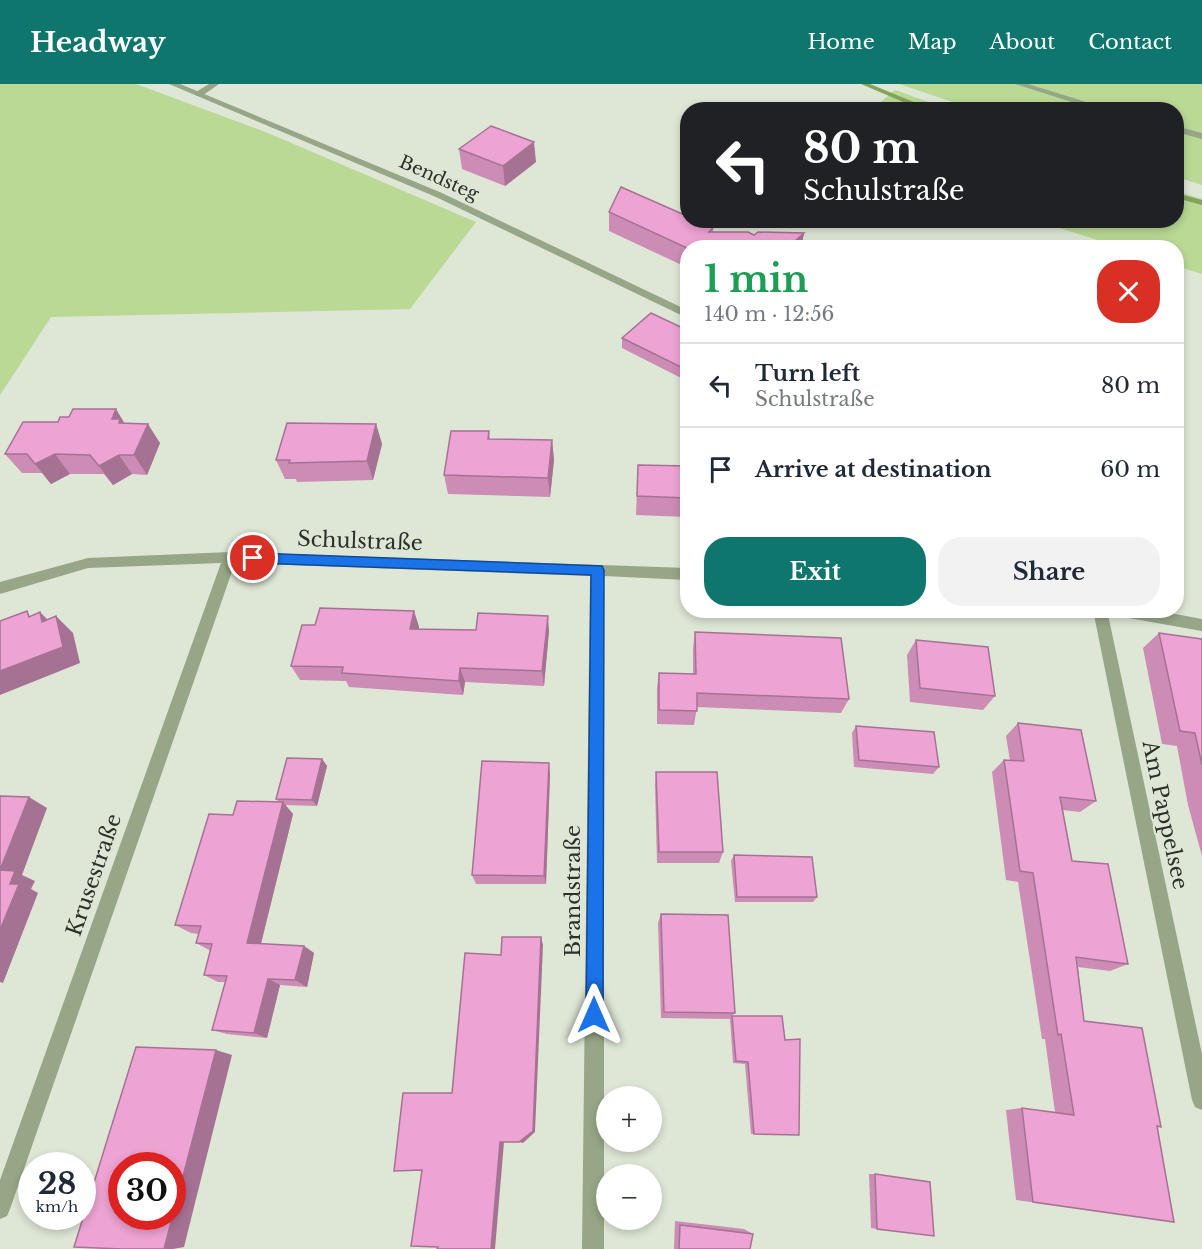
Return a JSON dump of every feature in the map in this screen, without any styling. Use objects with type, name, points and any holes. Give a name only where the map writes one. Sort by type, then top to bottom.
[{"type":"street","name":"Bendsteg","points":[[173,84],[439,195],[680,311]]},
{"type":"street","points":[[199,94],[214,84]]},
{"type":"street","points":[[1019,84],[1081,102]]},
{"type":"street","points":[[1184,131],[1202,136]]},
{"type":"street","name":"Schulstraße","points":[[0,588],[88,563],[230,557],[680,574]]},
{"type":"street","name":"Krusestraße","points":[[0,1209],[230,557]]},
{"type":"street","name":"Brandstraße","points":[[592,1249],[597,570]]},
{"type":"street","name":"Am Pappelsee","points":[[1102,618],[1202,1100]]},
{"type":"street","points":[[1162,618],[1202,625]]},
{"type":"green space","points":[[0,84],[136,84],[268,133],[476,222],[410,309],[51,317],[0,395]]},
{"type":"green space","points":[[899,84],[1202,84],[1202,185],[1184,179],[1184,102],[952,102]]},
{"type":"green space","points":[[895,90],[928,102],[881,102]]},
{"type":"green space","points":[[1184,193],[1202,199],[1202,274],[1184,268],[1184,240],[1098,240],[1059,228],[1184,228]]},
{"type":"building","points":[[491,126],[534,142],[503,166],[459,149]]},
{"type":"building","points":[[621,187],[680,213],[680,228],[713,228],[709,232],[748,232],[754,235],[758,232],[804,233],[796,240],[680,240],[680,245],[609,212]]},
{"type":"building","points":[[651,313],[680,327],[680,367],[622,338]]},
{"type":"building","points":[[73,409],[116,409],[112,419],[120,419],[119,423],[148,424],[134,455],[119,455],[99,466],[90,455],[55,454],[35,464],[27,454],[5,454],[23,422],[58,422],[60,417],[69,417]]},
{"type":"building","points":[[287,423],[376,424],[367,461],[289,463],[290,460],[276,460]]},
{"type":"building","points":[[451,431],[489,431],[488,439],[552,440],[548,478],[444,475]]},
{"type":"building","points":[[638,465],[680,466],[680,498],[637,496]]},
{"type":"building","points":[[320,608],[414,611],[410,629],[476,630],[478,613],[548,616],[542,671],[460,668],[459,681],[342,673],[343,667],[291,666],[302,625],[315,625]]},
{"type":"building","points":[[27,611],[29,617],[40,612],[42,622],[56,616],[63,647],[0,671],[0,621]]},
{"type":"building","points":[[695,632],[841,638],[849,699],[697,693],[697,711],[659,710],[659,673],[696,674]]},
{"type":"building","points":[[1159,633],[1202,639],[1202,765],[1195,733],[1180,731]]},
{"type":"building","points":[[916,640],[988,647],[995,696],[920,688]]},
{"type":"building","points":[[1018,723],[1081,730],[1096,801],[1060,797],[1072,861],[1108,864],[1128,964],[1076,957],[1084,1021],[1142,1028],[1161,1127],[1157,1126],[1174,1222],[1033,1202],[1022,1108],[1074,1115],[1061,1034],[1058,1035],[1033,873],[1020,871],[1004,760],[1024,761]]},
{"type":"building","points":[[856,726],[934,732],[939,767],[859,760]]},
{"type":"building","points":[[287,758],[322,759],[312,800],[276,799]]},
{"type":"building","points":[[482,761],[549,763],[544,876],[472,875]]},
{"type":"building","points":[[656,772],[717,772],[723,852],[659,852]]},
{"type":"building","points":[[0,796],[29,797],[0,870]]},
{"type":"building","points":[[237,801],[283,802],[247,943],[304,946],[295,980],[268,979],[254,1033],[212,1030],[227,976],[204,975],[212,944],[196,943],[201,926],[175,925],[209,814],[233,815]]},
{"type":"building","points":[[734,855],[812,857],[817,897],[737,897]]},
{"type":"building","points":[[0,870],[15,871],[10,884],[19,884],[0,930]]},
{"type":"building","points":[[661,914],[728,915],[735,1013],[664,1012]]},
{"type":"building","points":[[502,937],[541,937],[533,1131],[519,1142],[500,1142],[491,1249],[437,1249],[438,1247],[411,1246],[422,1170],[394,1171],[403,1093],[452,1093],[465,953],[501,955]]},
{"type":"building","points":[[732,1016],[782,1016],[785,1040],[800,1039],[799,1135],[754,1134],[748,1062],[736,1061]]},
{"type":"building","points":[[136,1047],[216,1050],[186,1165],[186,1152],[108,1152],[108,1230],[169,1230],[164,1249],[74,1247],[79,1230],[96,1230],[96,1176]]},
{"type":"building","points":[[875,1174],[930,1182],[934,1236],[877,1229]]},
{"type":"building","points":[[680,1225],[753,1234],[750,1249],[679,1249]]},
{"type":"waterway","points":[[864,84],[910,102]]},
{"type":"waterway","points":[[1184,197],[1202,203]]},
{"type":"route","points":[[253,558],[597,570],[594,1015]]}]
